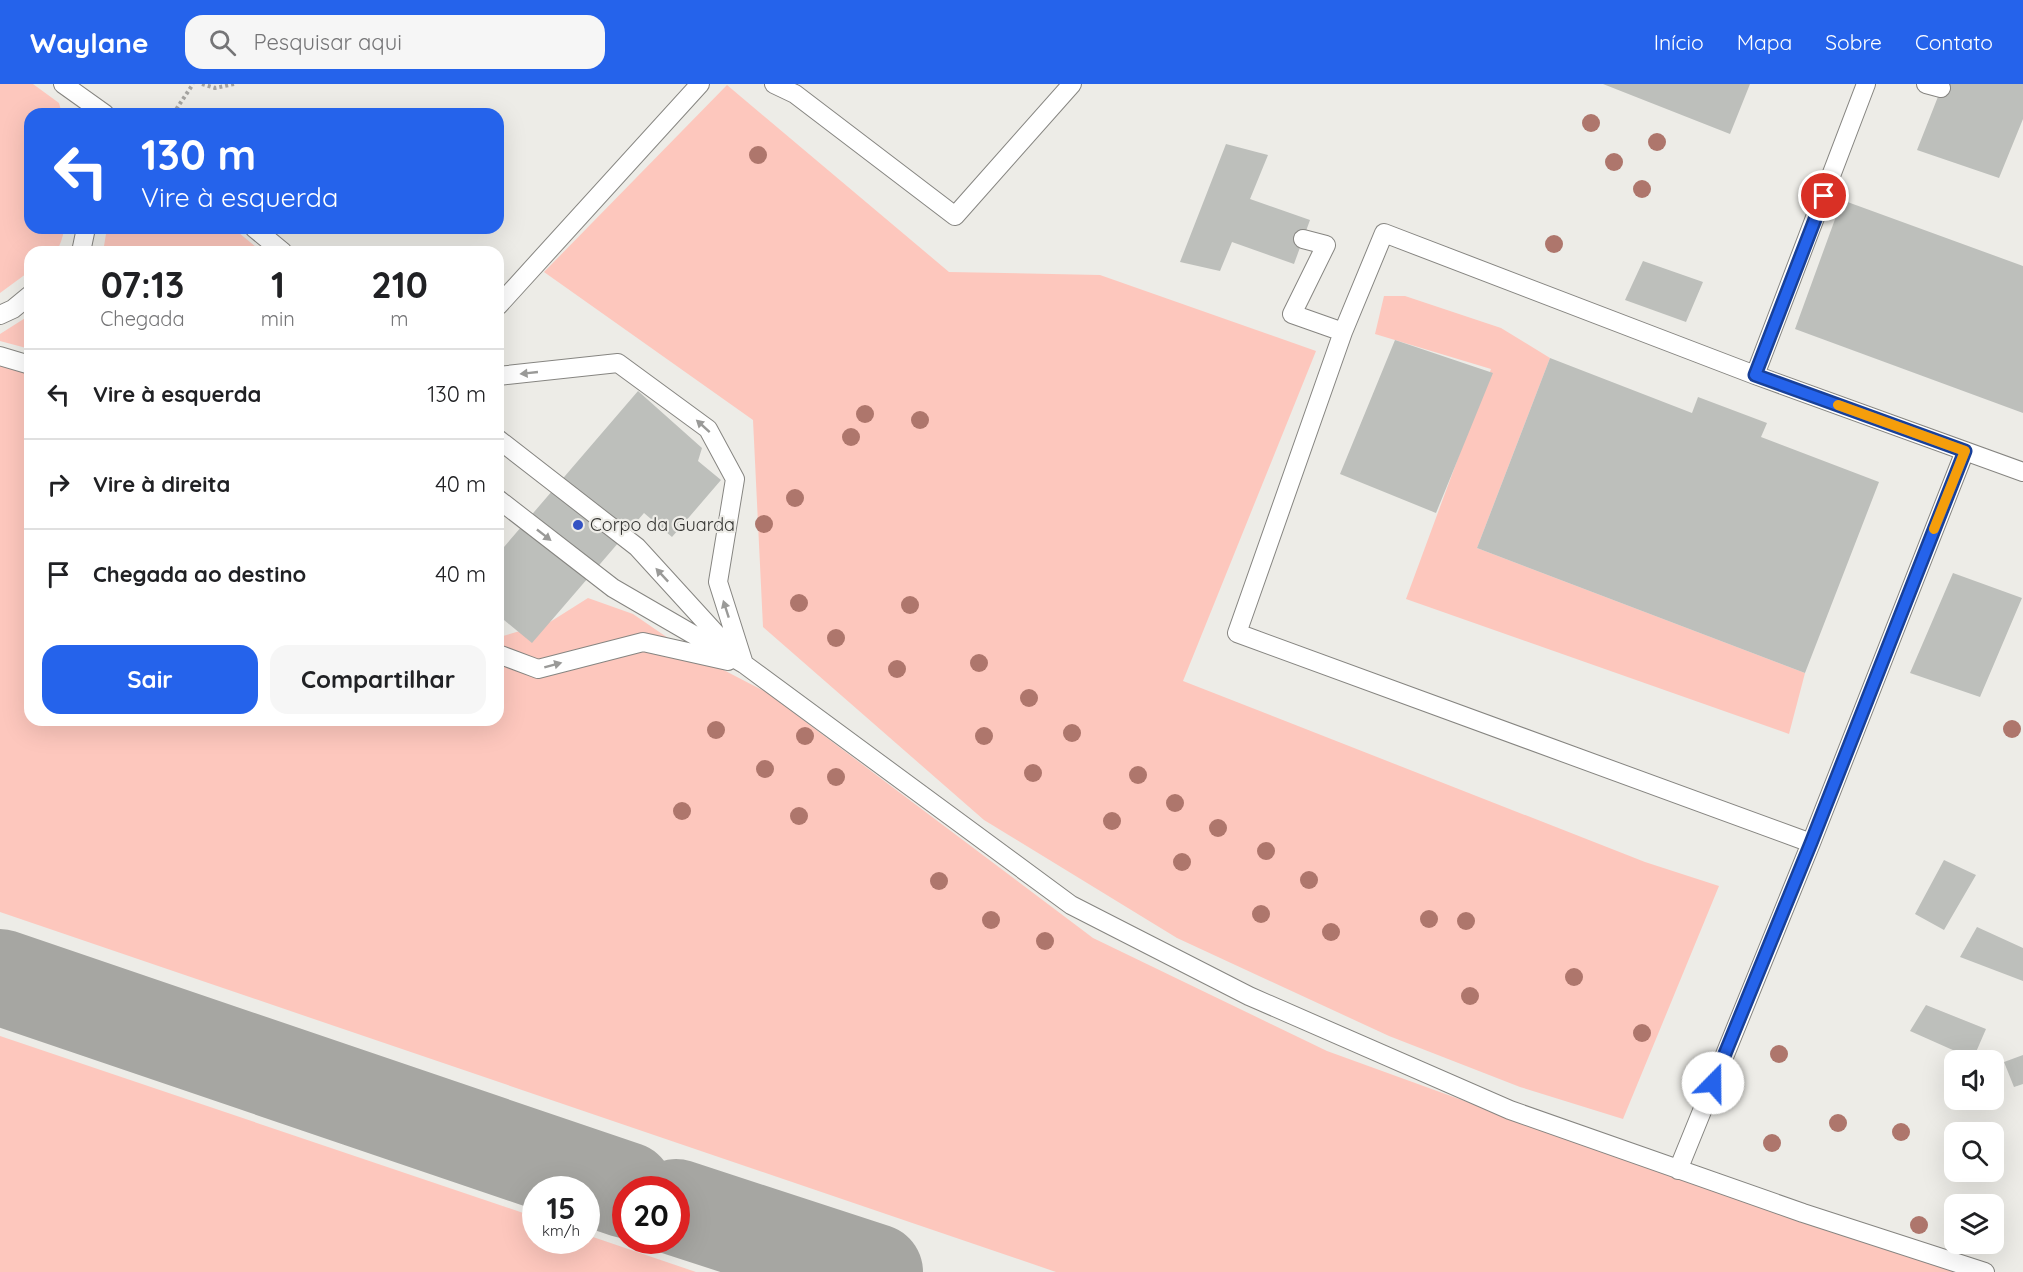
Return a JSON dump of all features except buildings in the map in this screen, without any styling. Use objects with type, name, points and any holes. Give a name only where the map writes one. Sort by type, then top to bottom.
[{"type":"lane","points":[[63,84],[89,108]]},
{"type":"lane","points":[[504,299],[700,84]]},
{"type":"lane","points":[[774,84],[795,94],[955,216],[1072,84]]},
{"type":"lane","points":[[1755,375],[1866,84]]},
{"type":"lane","points":[[1811,843],[1237,633],[1343,332],[1384,233],[1755,375],[2023,472]]},
{"type":"lane","points":[[261,234],[276,246]]},
{"type":"lane","points":[[1303,239],[1326,245],[1292,314],[1343,332]]},
{"type":"lane","points":[[0,315],[13,309],[24,300]]},
{"type":"lane","points":[[0,356],[24,363]]},
{"type":"lane","points":[[504,375],[618,363],[708,429],[735,478],[718,582],[744,664]]},
{"type":"lane","points":[[504,444],[637,548],[744,664]]},
{"type":"lane","points":[[1678,1170],[1811,843],[1965,451]]},
{"type":"lane","points":[[504,505],[613,588],[744,664],[1071,905],[1249,996],[1510,1110],[1803,1213],[1984,1272]]},
{"type":"lane","points":[[504,656],[538,669],[643,642],[744,664]]},
{"type":"path","points":[[177,108],[193,84]]},
{"type":"path","points":[[202,84],[215,88],[234,84]]},
{"type":"shaded area","points":[[0,84],[33,84],[59,103],[60,108],[24,108],[24,234],[63,234],[59,246],[24,246],[24,275],[0,293]]},
{"type":"shaded area","points":[[727,85],[949,272],[1100,275],[1316,351],[1183,681],[1645,862],[1719,886],[1623,1119],[1520,1087],[1389,1036],[1177,938],[984,820],[763,627],[753,420],[544,272]]},
{"type":"shaded area","points":[[106,234],[240,234],[255,246],[104,246]]},
{"type":"shaded area","points":[[1384,296],[1405,296],[1501,328],[1550,358],[1477,548],[1805,673],[1789,734],[1406,599],[1491,369],[1375,334]]},
{"type":"shaded area","points":[[24,319],[24,347],[0,341],[0,334]]},
{"type":"shaded area","points":[[0,363],[24,366],[24,726],[504,726],[504,636],[550,622],[588,598],[633,614],[687,651],[766,692],[1093,938],[1327,1051],[1680,1179],[1977,1272],[1056,1272],[0,912]]},
{"type":"shaded area","points":[[0,1036],[522,1213],[522,1254],[600,1254],[600,1239],[612,1243],[612,1254],[643,1254],[696,1272],[0,1272]]},
{"type":"taxiway","points":[[0,977],[612,1185]]},
{"type":"taxiway","points":[[690,1212],[875,1272]]},
{"type":"slow traffic","points":[[1838,405],[1965,451],[1934,529]]},
{"type":"place","name":"Corpo da Guarda","points":[[578,525]]},
{"type":"route","points":[[1713,1083],[1811,843],[1965,451],[1755,375],[1824,196]]}]
